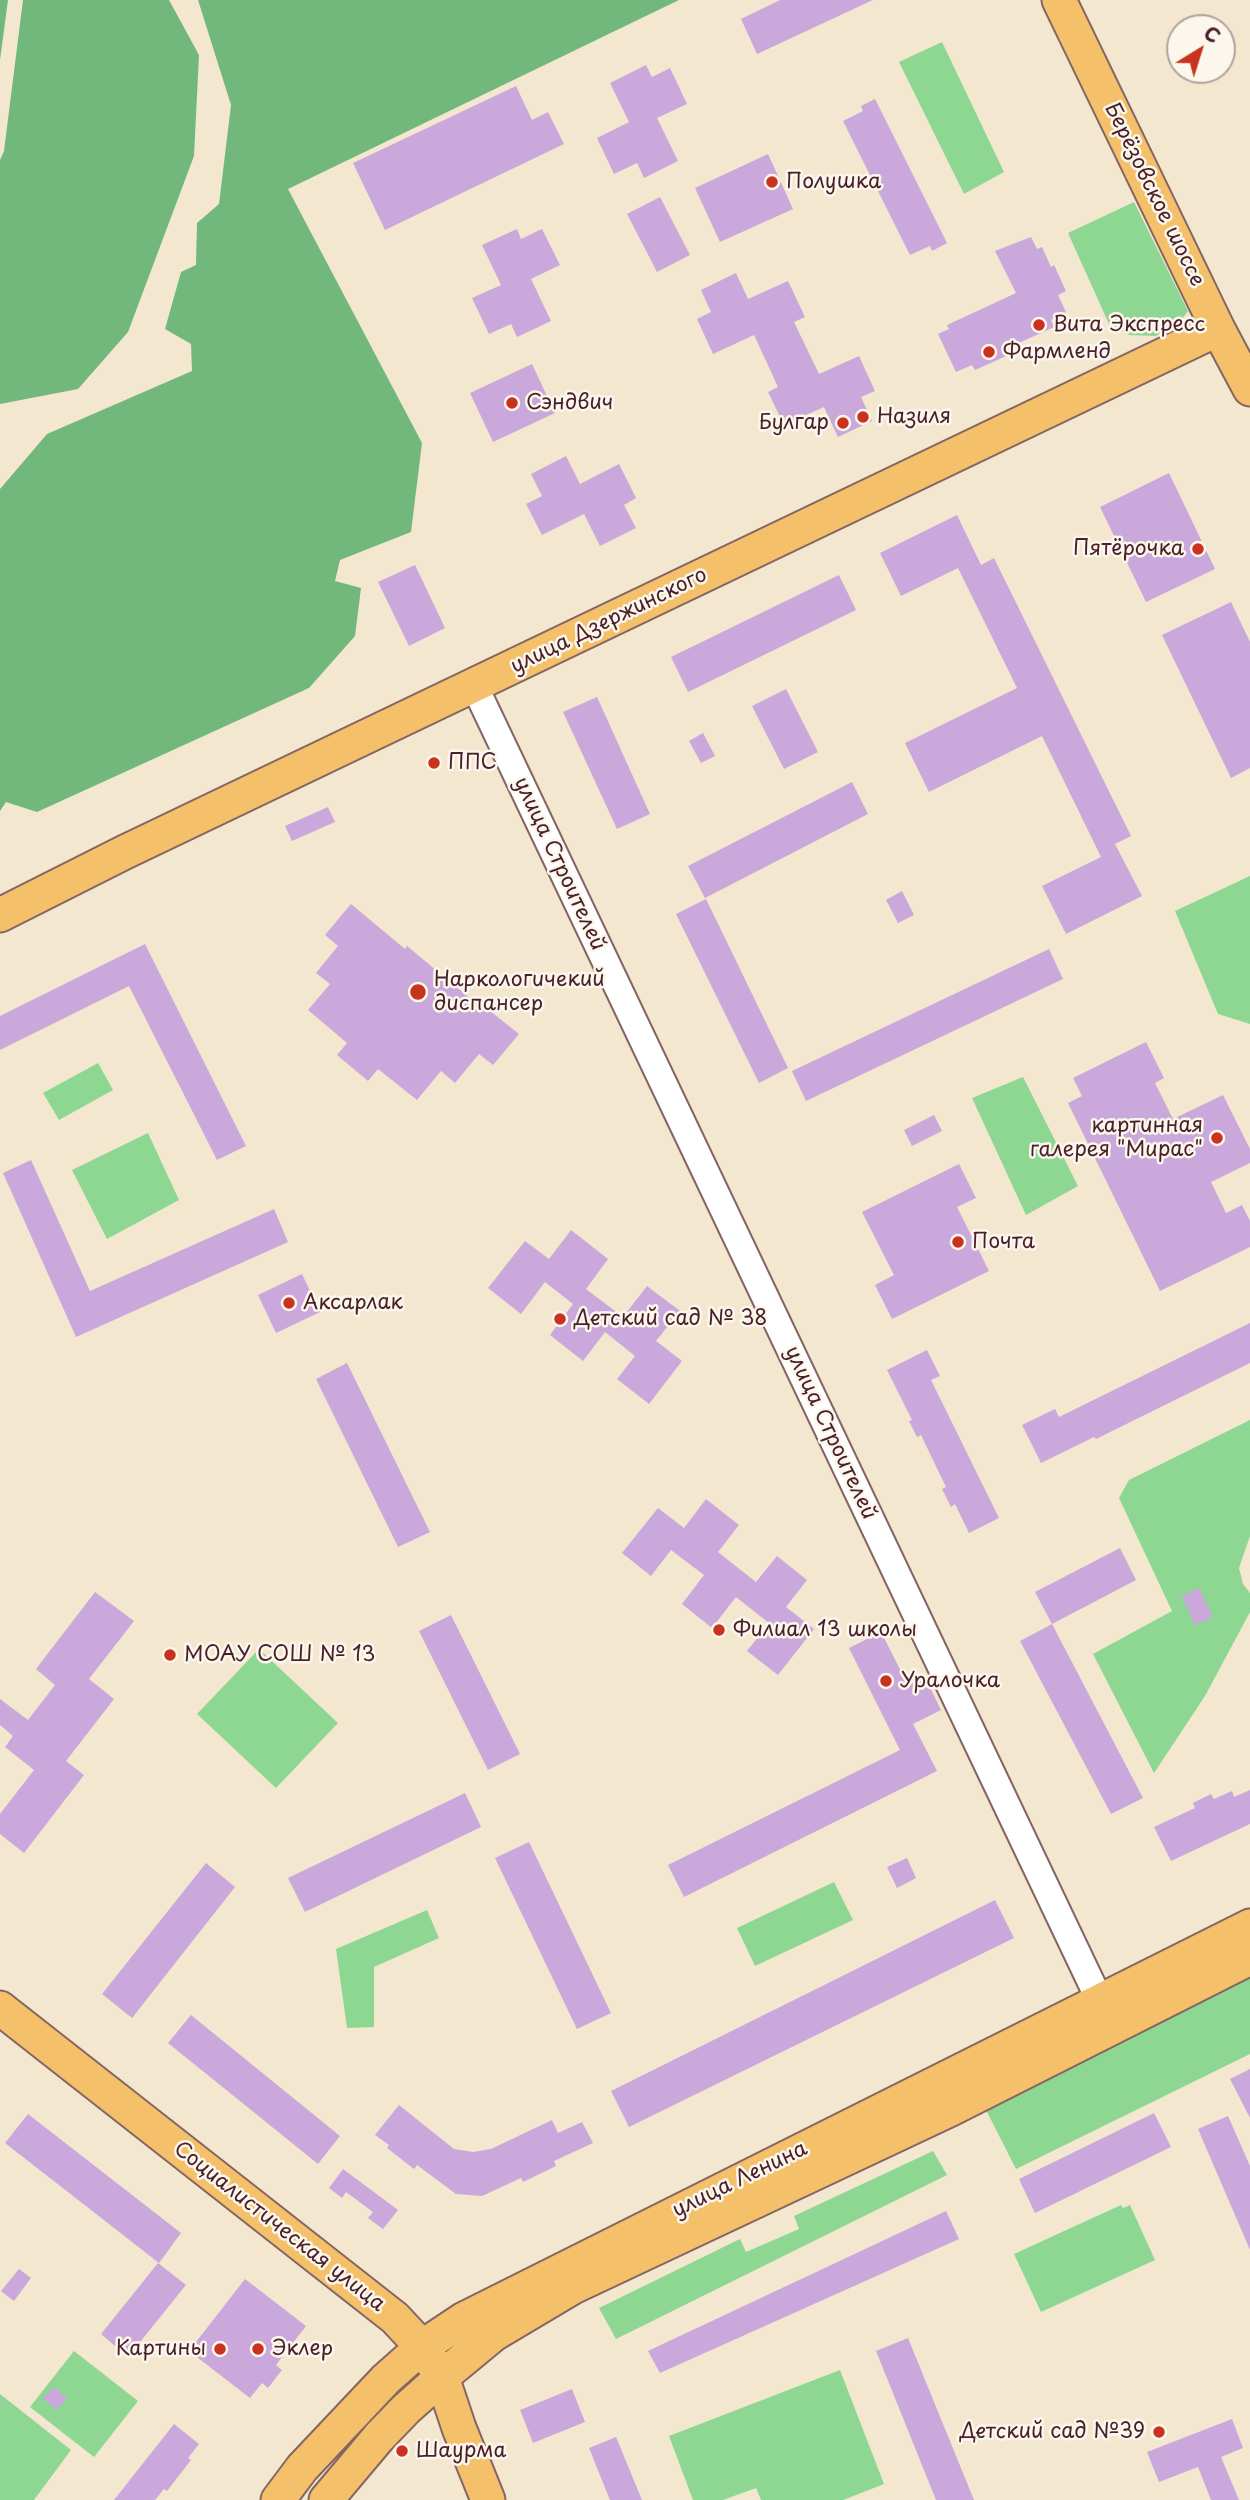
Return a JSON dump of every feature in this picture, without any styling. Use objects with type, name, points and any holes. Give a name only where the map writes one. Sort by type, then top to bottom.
[{"type":"main road","name":"Берёзовское шоссе","points":[[1059,0],[1218,330],[1250,389]]},
{"type":"main road","name":"улица Дзержинского","points":[[0,915],[125,852],[1218,330]]},
{"type":"main road","name":"улица Ленина","points":[[326,2500],[406,2409],[494,2334],[573,2287],[951,2109],[1250,1926]]},
{"type":"main road","name":"улица Ленина","points":[[278,2500],[302,2468],[386,2379],[422,2347],[464,2319],[1106,2014],[1250,1958]]},
{"type":"main road","name":"Социалистическая улица","points":[[0,2008],[395,2318],[422,2347],[442,2378],[488,2500]]},
{"type":"street","name":"улица Строителей","points":[[474,685],[1106,2014]]},
{"type":"green space","points":[[0,0],[8,0],[0,60]]},
{"type":"green space","points":[[23,0],[169,0],[199,55],[194,156],[128,332],[78,389],[0,404],[0,160],[4,151]]},
{"type":"green space","points":[[198,0],[679,0],[288,189],[422,443],[411,532],[340,560],[335,581],[361,588],[355,636],[309,688],[37,812],[6,802],[0,811],[0,489],[47,434],[192,371],[191,344],[165,329],[181,272],[196,265],[197,223],[219,204],[231,105]]},
{"type":"green space","points":[[942,42],[1004,172],[964,194],[899,62]]},
{"type":"green space","points":[[1134,202],[1188,311],[1178,324],[1156,336],[1129,335],[1109,324],[1068,233]]},
{"type":"green space","points":[[1250,876],[1250,1024],[1218,1014],[1175,911]]},
{"type":"green space","points":[[98,1063],[113,1090],[59,1120],[43,1093]]},
{"type":"green space","points":[[1023,1077],[1078,1186],[1026,1215],[972,1098]]},
{"type":"green space","points":[[148,1133],[179,1200],[107,1239],[72,1170]]},
{"type":"green space","points":[[1250,1420],[1250,1536],[1239,1568],[1243,1584],[1250,1593],[1250,1612],[1205,1696],[1154,1773],[1093,1654],[1172,1611],[1119,1498],[1129,1480]]},
{"type":"green space","points":[[259,1649],[338,1723],[276,1788],[197,1714]]},
{"type":"green space","points":[[834,1882],[853,1920],[755,1966],[737,1928]]},
{"type":"green space","points":[[427,1910],[439,1938],[374,1967],[374,2027],[347,2028],[336,1949]]},
{"type":"green space","points":[[1250,1977],[1250,2054],[1016,2169],[985,2108]]},
{"type":"green space","points":[[933,2151],[947,2175],[616,2339],[599,2308],[740,2239],[746,2252],[799,2229],[794,2216]]},
{"type":"green space","points":[[1121,2205],[1123,2208],[1130,2205],[1155,2260],[1041,2312],[1014,2254]]},
{"type":"green space","points":[[74,2351],[138,2401],[94,2457],[30,2407]]},
{"type":"green space","points":[[840,2370],[884,2484],[843,2500],[761,2500],[756,2488],[723,2500],[693,2500],[669,2436]]},
{"type":"green space","points":[[0,2394],[71,2450],[34,2500],[0,2500]]},
{"type":"building","points":[[780,0],[873,0],[757,54],[741,19]]},
{"type":"building","points":[[646,65],[652,77],[670,68],[687,104],[657,118],[678,161],[644,178],[637,163],[614,174],[597,138],[629,122],[610,83]]},
{"type":"building","points":[[516,86],[532,120],[548,112],[564,144],[385,230],[353,163]]},
{"type":"building","points":[[875,99],[947,243],[932,251],[930,246],[910,255],[843,121],[863,111],[861,106]]},
{"type":"building","points":[[768,154],[793,209],[720,242],[695,188]]},
{"type":"building","points":[[660,197],[690,255],[657,272],[627,214]]},
{"type":"building","points":[[517,229],[521,239],[542,229],[560,265],[531,279],[551,321],[517,337],[511,324],[489,334],[472,298],[501,285],[482,245]]},
{"type":"building","points":[[1031,237],[1037,249],[1042,247],[1051,267],[1054,265],[1066,291],[1058,295],[1066,312],[1051,320],[1054,327],[1010,347],[1013,353],[975,370],[972,365],[956,372],[938,334],[949,329],[947,325],[1016,293],[995,251]]},
{"type":"building","points":[[736,273],[748,299],[788,281],[805,317],[794,322],[819,374],[859,356],[875,391],[861,397],[872,421],[838,437],[824,407],[784,425],[768,392],[778,387],[754,335],[713,354],[697,319],[711,312],[701,290]]},
{"type":"building","name":"Сэндвич","points":[[532,364],[555,413],[493,442],[470,393]]},
{"type":"building","points":[[566,456],[580,484],[619,464],[636,498],[624,505],[636,528],[600,546],[584,514],[542,535],[526,504],[542,496],[531,474]]},
{"type":"building","points":[[1169,473],[1215,569],[1146,602],[1100,507]]},
{"type":"building","points":[[957,515],[981,565],[994,558],[1131,836],[1115,844],[1142,896],[1066,934],[1042,886],[1101,857],[1042,736],[929,792],[905,743],[1017,688],[958,568],[901,596],[880,553]]},
{"type":"building","points":[[415,565],[445,628],[409,646],[378,582]]},
{"type":"building","points":[[839,575],[856,610],[688,692],[671,657]]},
{"type":"building","points":[[1231,602],[1250,642],[1250,768],[1231,778],[1162,635]]},
{"type":"building","points":[[786,689],[818,752],[784,769],[752,706]]},
{"type":"building","points":[[597,697],[650,814],[617,829],[563,712]]},
{"type":"building","points":[[703,733],[715,756],[701,763],[689,741]]},
{"type":"building","points":[[852,782],[868,814],[705,898],[688,866]]},
{"type":"building","points":[[328,807],[335,822],[292,841],[285,826]]},
{"type":"building","points":[[902,891],[914,915],[898,923],[886,900]]},
{"type":"building","points":[[706,899],[788,1068],[759,1083],[676,914]]},
{"type":"building","points":[[351,904],[405,949],[407,946],[478,1005],[480,1003],[519,1034],[493,1065],[479,1054],[455,1083],[441,1071],[417,1100],[378,1069],[368,1081],[337,1055],[347,1043],[308,1010],[330,984],[316,973],[338,946],[325,935]]},
{"type":"building","points":[[145,944],[246,1146],[217,1160],[129,986],[0,1050],[0,1016]]},
{"type":"building","points":[[1049,949],[1063,979],[806,1101],[792,1071]]},
{"type":"building","points":[[1146,1042],[1164,1078],[1155,1083],[1173,1119],[1223,1095],[1250,1149],[1250,1163],[1211,1182],[1226,1213],[1242,1205],[1250,1221],[1250,1247],[1160,1291],[1068,1103],[1082,1096],[1073,1078]]},
{"type":"building","points":[[934,1115],[942,1131],[912,1146],[904,1130]]},
{"type":"building","points":[[31,1160],[90,1291],[274,1209],[288,1242],[76,1337],[3,1173]]},
{"type":"building","name":"Почта","points":[[959,1164],[976,1198],[957,1207],[989,1271],[892,1319],[875,1285],[894,1275],[862,1212]]},
{"type":"building","points":[[571,1230],[608,1259],[586,1289],[623,1317],[647,1286],[680,1311],[656,1341],[682,1361],[649,1404],[617,1379],[635,1356],[605,1332],[583,1361],[550,1335],[573,1304],[545,1282],[521,1314],[488,1288],[525,1241],[549,1259]]},
{"type":"building","name":"Аксарлак","points":[[302,1274],[320,1312],[276,1333],[258,1295]]},
{"type":"building","points":[[1250,1323],[1250,1363],[1041,1463],[1022,1425],[1055,1409],[1059,1417]]},
{"type":"building","points":[[927,1350],[940,1376],[931,1380],[999,1518],[969,1533],[955,1504],[951,1507],[942,1489],[946,1487],[921,1435],[917,1437],[909,1421],[912,1420],[887,1370]]},
{"type":"building","points":[[347,1363],[430,1532],[398,1547],[316,1379]]},
{"type":"building","points":[[706,1499],[739,1525],[718,1552],[756,1582],[777,1556],[807,1580],[786,1607],[814,1629],[778,1675],[747,1651],[769,1623],[736,1597],[712,1628],[682,1604],[704,1575],[671,1550],[651,1576],[622,1553],[658,1508],[684,1528]]},
{"type":"building","points":[[1120,1548],[1136,1580],[1052,1624],[1035,1592]]},
{"type":"building","points":[[1199,1588],[1213,1617],[1195,1625],[1182,1596]]},
{"type":"building","name":"МОАУ СОШ № 13","points":[[95,1592],[134,1621],[89,1679],[114,1699],[66,1761],[84,1775],[24,1853],[0,1834],[0,1814],[34,1770],[5,1747],[13,1736],[0,1725],[0,1699],[28,1720],[55,1685],[36,1669]]},
{"type":"building","points":[[451,1615],[520,1754],[488,1770],[419,1631]]},
{"type":"building","points":[[1052,1624],[1143,1798],[1111,1814],[1020,1641]]},
{"type":"building","points":[[881,1632],[908,1685],[925,1677],[941,1710],[913,1724],[937,1771],[684,1897],[668,1865],[900,1750],[849,1648]]},
{"type":"building","points":[[1250,1790],[1250,1824],[1171,1861],[1154,1827],[1195,1808],[1193,1803],[1211,1794],[1214,1799],[1232,1791],[1234,1797]]},
{"type":"building","points":[[465,1793],[481,1827],[305,1912],[288,1878]]},
{"type":"building","points":[[529,1842],[611,2013],[577,2029],[495,1858]]},
{"type":"building","points":[[907,1858],[916,1878],[897,1888],[887,1867]]},
{"type":"building","points":[[206,1863],[235,1887],[132,2018],[102,1994]]},
{"type":"building","points":[[995,1900],[1014,1938],[629,2127],[611,2091]]},
{"type":"building","points":[[191,2015],[340,2136],[318,2164],[168,2043]]},
{"type":"building","points":[[1250,2069],[1250,2118],[1230,2079]]},
{"type":"building","points":[[399,2105],[454,2149],[473,2152],[491,2149],[552,2120],[558,2133],[582,2122],[593,2143],[554,2161],[556,2166],[523,2182],[521,2178],[482,2196],[456,2194],[417,2165],[414,2169],[375,2135]]},
{"type":"building","points":[[1154,2113],[1171,2147],[1035,2213],[1019,2179]]},
{"type":"building","points":[[28,2114],[181,2233],[159,2263],[5,2143]]},
{"type":"building","points":[[1228,2116],[1250,2166],[1250,2250],[1198,2129]]},
{"type":"building","points":[[343,2169],[398,2210],[383,2229],[368,2218],[373,2212],[346,2192],[342,2198],[329,2188]]},
{"type":"building","points":[[946,2211],[959,2239],[660,2373],[648,2351]]},
{"type":"building","points":[[158,2263],[186,2285],[128,2357],[101,2334]]},
{"type":"building","points":[[19,2269],[31,2278],[14,2301],[1,2291]]},
{"type":"building","points":[[245,2279],[306,2326],[276,2365],[282,2370],[268,2388],[262,2383],[250,2398],[189,2351]]},
{"type":"building","points":[[908,2338],[974,2500],[936,2500],[876,2351]]},
{"type":"building","points":[[54,2387],[67,2398],[57,2410],[43,2398]]},
{"type":"building","points":[[572,2389],[585,2422],[533,2443],[520,2410]]},
{"type":"building","points":[[1232,2419],[1243,2448],[1221,2457],[1239,2500],[1211,2500],[1198,2467],[1159,2482],[1147,2452]]},
{"type":"building","points":[[174,2424],[199,2444],[188,2458],[191,2460],[167,2491],[164,2489],[155,2500],[114,2500]]},
{"type":"building","points":[[616,2437],[642,2500],[610,2500],[589,2448]]},
{"type":"place","name":"Полушка","points":[[772,182]]},
{"type":"place","name":"Вита Экспресс","points":[[1039,325]]},
{"type":"place","name":"Фармленд","points":[[989,352]]},
{"type":"place","name":"Сэндвич","points":[[512,403]]},
{"type":"place","name":"Назиля","points":[[863,417]]},
{"type":"place","name":"Булгар","points":[[843,423]]},
{"type":"place","name":"Пятёрочка","points":[[1198,549]]},
{"type":"place","name":"ППС","points":[[434,763]]},
{"type":"place","name":"Наркологичекий диспансер","points":[[418,992]]},
{"type":"place","name":"картинная галерея \"Мирас\"","points":[[1217,1138]]},
{"type":"place","name":"Почта","points":[[958,1242]]},
{"type":"place","name":"Аксарлак","points":[[289,1303]]},
{"type":"place","name":"Детский сад № 38","points":[[560,1319]]},
{"type":"place","name":"Филиал 13 школы","points":[[719,1630]]},
{"type":"place","name":"МОАУ СОШ № 13","points":[[170,1655]]},
{"type":"place","name":"Уралочка","points":[[886,1681]]},
{"type":"place","name":"Картины","points":[[220,2349]]},
{"type":"place","name":"Эклер","points":[[258,2349]]},
{"type":"place","name":"Детский сад №39","points":[[1159,2432]]},
{"type":"place","name":"Шаурма","points":[[402,2451]]}]
